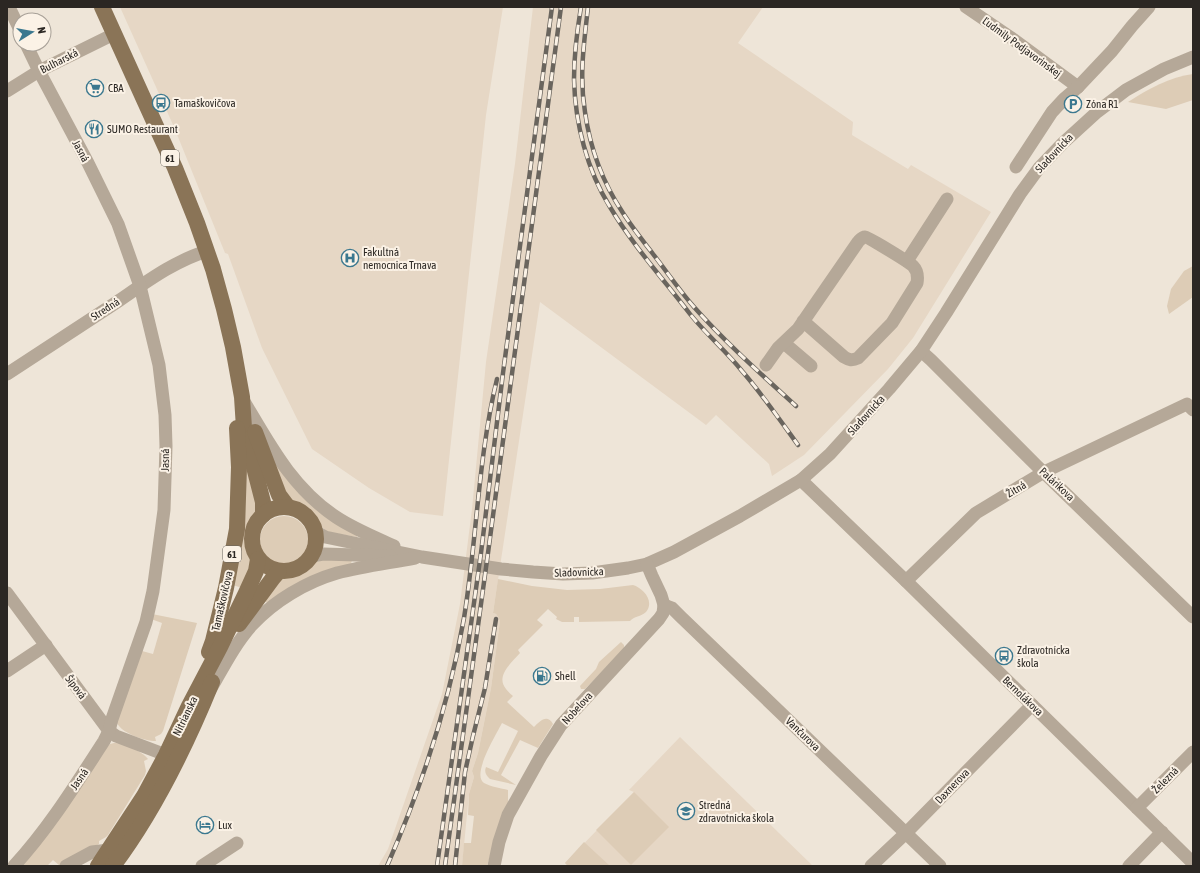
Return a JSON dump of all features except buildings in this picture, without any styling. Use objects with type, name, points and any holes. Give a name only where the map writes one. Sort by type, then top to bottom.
[{"type":"main road","name":"Tamaškovičova","points":[[102,7],[175,168],[207,251],[224,309],[233,347],[242,397],[244,428],[263,502],[263,515]]},
{"type":"main road","name":"Tamaškovičova","points":[[189,706],[213,641],[226,588],[237,529],[239,467],[237,426],[242,397]]},
{"type":"main road","name":"61","points":[[242,397],[279,495],[288,507]]},
{"type":"main road","points":[[258,559],[271,569],[289,572],[298,569],[312,556],[316,540],[316,532],[312,523],[306,515],[297,510],[288,507],[279,507],[270,510],[263,515]]},
{"type":"main road","name":"61","points":[[258,559],[252,541],[253,531],[257,522],[263,515]]},
{"type":"main road","name":"Nitrianska","points":[[98,866],[110,850],[144,796],[166,755],[189,706],[227,633],[256,571],[258,559]]},
{"type":"main road","name":"Nitrianska","points":[[113,866],[125,851],[178,759],[207,696],[224,652],[238,626],[279,571]]},
{"type":"street","name":"Ľudmily Podjavorinskej","points":[[966,7],[1078,87]]},
{"type":"street","points":[[1016,167],[1052,112],[1112,51],[1132,26],[1150,7]]},
{"type":"street","name":"Bulharská","points":[[7,91],[39,71],[114,34]]},
{"type":"street","name":"Jasná","points":[[14,866],[32,846],[58,810],[104,741],[109,731],[146,622],[153,590],[164,510],[166,446],[165,414],[159,365],[140,286],[118,224],[106,198],[30,52]]},
{"type":"street","name":"Sladovnícka","points":[[316,532],[325,537],[422,557],[501,569],[563,574],[609,571],[647,564],[674,552],[789,488],[801,480],[830,454],[921,351],[1012,206],[1039,168],[1073,133],[1111,101],[1164,69],[1193,57]]},
{"type":"street","points":[[907,261],[947,199]]},
{"type":"street","points":[[766,365],[778,348],[798,329],[803,321],[861,238],[867,237],[871,239],[891,253],[914,266],[918,277],[917,284],[892,323],[858,358],[854,360],[844,356],[803,321]]},
{"type":"street","name":"Stredná","points":[[7,374],[140,286],[184,259],[207,251]]},
{"type":"street","points":[[784,343],[811,366]]},
{"type":"street","name":"Palárikova","points":[[921,351],[1193,617]]},
{"type":"street","points":[[242,397],[283,465],[301,487],[318,503],[337,518],[362,532],[422,557]]},
{"type":"street","name":"Žitná","points":[[906,581],[976,513],[1044,472],[1190,407]]},
{"type":"street","name":"Bernolákova","points":[[801,480],[1193,862]]},
{"type":"street","name":"Sladovnícka","points":[[312,556],[323,554],[422,557]]},
{"type":"street","points":[[207,696],[241,639],[252,625],[268,610],[292,593],[336,574],[422,557]]},
{"type":"street","points":[[647,564],[664,605]]},
{"type":"street","name":"Šípová","points":[[7,593],[109,731],[116,736],[166,755]]},
{"type":"street","name":"Vančurova","points":[[664,605],[672,608],[681,616],[940,866]]},
{"type":"street","name":"Nobelova","points":[[494,866],[499,842],[508,815],[560,725],[659,619],[663,613],[664,605]]},
{"type":"street","points":[[7,671],[46,645]]},
{"type":"street","name":"Daxnerova","points":[[871,866],[906,833],[1032,704]]},
{"type":"street","name":"Železná","points":[[1137,808],[1193,752]]},
{"type":"street","points":[[1129,866],[1162,832]]},
{"type":"street","points":[[202,866],[237,843]]},
{"type":"street","points":[[66,866],[92,852],[110,850]]},
{"type":"shaded area","name":"Fakultná nemocnica Trnava","points":[[120,7],[503,7],[486,115],[443,516],[410,512],[369,488],[312,449],[262,348],[228,254],[225,253],[174,127]]},
{"type":"shaded area","points":[[533,7],[763,7],[738,43],[853,122],[852,135],[908,169],[911,165],[991,212],[913,338],[888,369],[804,455],[772,476],[769,464],[716,415],[706,425],[540,302],[493,613],[496,614],[500,621],[491,688],[478,753],[472,771],[474,777],[469,794],[462,866],[378,866],[388,849],[442,694],[460,604],[472,509],[486,362],[515,164]]},
{"type":"shaded area","points":[[1193,74],[1193,100],[1166,109],[1128,102],[1159,84]]},
{"type":"shaded area","points":[[1193,266],[1193,297],[1169,314],[1167,306],[1171,289],[1184,271]]},
{"type":"shaded area","points":[[275,460],[357,533],[357,537],[328,532],[323,528],[315,516],[288,498],[272,463]]},
{"type":"shaded area","points":[[243,470],[250,470],[255,491],[256,507],[246,536],[250,558],[250,568],[243,588],[232,585]]},
{"type":"shaded area","points":[[284,516],[293,518],[301,523],[306,531],[308,540],[306,549],[301,557],[293,562],[284,564],[275,562],[267,557],[262,549],[260,540],[262,531],[267,523],[275,518]]},
{"type":"shaded area","points":[[322,560],[352,560],[351,564],[268,604],[263,599],[283,578],[297,575],[316,562]]},
{"type":"shaded area","points":[[498,579],[532,586],[567,590],[600,589],[633,585],[644,592],[647,596],[649,604],[646,612],[630,621],[579,622],[579,617],[574,617],[574,622],[562,622],[556,619],[557,617],[548,609],[537,620],[543,625],[518,650],[520,653],[509,665],[503,674],[502,679],[503,684],[513,696],[507,702],[534,727],[546,719],[551,721],[553,724],[538,748],[520,740],[501,775],[516,785],[490,779],[485,772],[486,767],[498,772],[518,731],[502,723],[486,754],[481,772],[481,779],[484,783],[508,790],[508,804],[499,825],[487,866],[462,866],[464,843],[471,843],[474,816],[468,815],[469,794],[474,777],[472,771],[478,753],[491,688],[500,621],[496,614],[493,613]]},
{"type":"shaded area","points":[[152,614],[197,623],[163,731],[155,737],[156,741],[145,740],[127,733],[118,725],[116,721],[142,651],[153,654],[162,623],[151,619]]},
{"type":"shaded area","points":[[621,642],[624,645],[624,649],[585,689],[581,689],[580,686],[596,669],[599,662]]},
{"type":"shaded area","name":"Stredná zdravotnícka škola","points":[[680,737],[813,866],[568,866],[565,863],[634,792],[629,790]]},
{"type":"shaded area","points":[[114,743],[123,744],[132,748],[142,753],[148,759],[144,761],[146,771],[145,775],[108,835],[99,841],[99,844],[59,865],[53,860],[47,866],[21,866],[107,747]]},
{"type":"shaded area","points":[[634,792],[669,827],[631,865],[596,830]]},
{"type":"shaded area","points":[[584,842],[610,866],[568,866],[565,863]]},
{"type":"railway","points":[[437,866],[481,553],[503,373],[552,7]]},
{"type":"railway","points":[[445,866],[561,7]]},
{"type":"railway","points":[[581,7],[575,61],[575,96],[584,146],[602,193],[619,221],[648,261],[696,321],[749,380],[771,407],[798,445]]},
{"type":"railway","points":[[588,7],[582,72],[583,98],[590,139],[598,165],[609,190],[634,229],[694,307],[731,345],[796,406]]},
{"type":"railway","points":[[387,866],[423,775],[451,682],[464,618],[486,438],[497,379]]},
{"type":"railway","points":[[455,866],[465,772],[485,688],[496,619]]},
{"type":"place","name":"CBA","points":[[95,88]]},
{"type":"place","name":"Tamaškovičova","points":[[161,103]]},
{"type":"place","name":"Zóna R1","points":[[1073,104]]},
{"type":"place","name":"SUMO Restaurant","points":[[94,129]]},
{"type":"place","name":"Fakultná nemocnica Trnava","points":[[350,258]]},
{"type":"place","name":"Zdravotnícka škola","points":[[1004,656]]},
{"type":"place","name":"Shell","points":[[542,676]]},
{"type":"place","name":"Stredná zdravotnícka škola","points":[[686,811]]},
{"type":"place","name":"Lux","points":[[205,825]]}]
